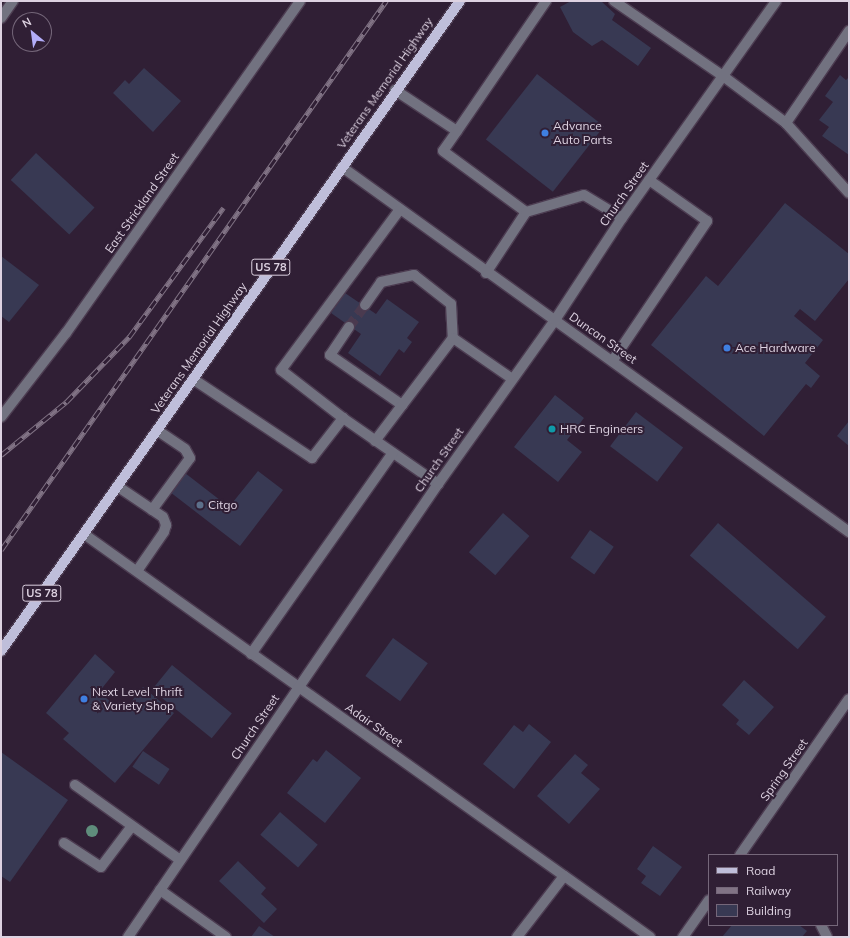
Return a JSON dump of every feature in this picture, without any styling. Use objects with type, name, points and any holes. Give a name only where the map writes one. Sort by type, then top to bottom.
[{"type":"main road","name":"Veterans Memorial Highway","points":[[1,651],[395,90],[460,1]]},
{"type":"street","points":[[1,18],[13,1]]},
{"type":"street","name":"East Strickland Street","points":[[1,417],[66,333],[300,1]]},
{"type":"street","points":[[526,212],[443,151],[546,1]]},
{"type":"street","points":[[614,1],[723,76],[786,123],[849,193]]},
{"type":"street","name":"Church Street","points":[[128,937],[438,484],[512,378],[555,320],[622,218],[776,1]]},
{"type":"street","points":[[786,123],[849,31]]},
{"type":"street","points":[[395,90],[457,131]]},
{"type":"street","name":"Duncan Street","points":[[342,167],[486,272],[613,360],[849,532]]},
{"type":"street","points":[[613,360],[708,221],[649,180]]},
{"type":"street","points":[[486,272],[526,212],[584,195],[622,218]]},
{"type":"street","points":[[400,209],[281,370],[343,418],[438,484]]},
{"type":"street","points":[[365,305],[381,282],[414,275],[451,304],[453,338],[375,441]]},
{"type":"street","points":[[349,327],[330,355],[402,405]]},
{"type":"street","points":[[453,338],[512,378]]},
{"type":"street","points":[[193,379],[312,458],[343,418]]},
{"type":"street","points":[[152,510],[190,458],[185,449],[157,430]]},
{"type":"street","points":[[251,654],[393,453]]},
{"type":"street","points":[[117,486],[163,518],[166,525],[164,532],[137,571]]},
{"type":"street","name":"Adair Street","points":[[84,534],[650,937]]},
{"type":"street","name":"Spring Street","points":[[741,854],[849,699]]},
{"type":"street","points":[[75,785],[180,860]]},
{"type":"street","points":[[64,843],[101,867],[132,826]]},
{"type":"street","points":[[517,937],[564,876]]},
{"type":"street","points":[[160,890],[226,937]]},
{"type":"street","points":[[683,937],[708,901]]},
{"type":"street","points":[[822,926],[827,937]]},
{"type":"building","points":[[571,1],[601,1],[615,14],[612,20],[651,48],[638,66],[602,40],[592,46],[573,32],[560,7]]},
{"type":"building","points":[[144,68],[181,101],[153,132],[113,93],[125,80],[129,84]]},
{"type":"building","name":"Advance Auto Parts","points":[[537,74],[604,126],[553,192],[486,139]]},
{"type":"building","points":[[840,75],[846,80],[849,77],[849,155],[822,136],[829,127],[819,120],[833,102],[825,96]]},
{"type":"building","points":[[36,153],[95,208],[69,235],[11,180]]},
{"type":"building","points":[[785,203],[849,254],[849,279],[815,321],[800,309],[794,316],[823,340],[805,363],[820,376],[811,388],[806,384],[764,436],[651,345],[706,276],[718,286]]},
{"type":"building","points":[[1,256],[39,285],[9,322],[1,316]]},
{"type":"building","points":[[345,293],[376,314],[387,299],[419,322],[407,338],[412,342],[404,353],[399,349],[380,376],[348,353],[361,334],[331,313]]},
{"type":"building","name":"HRC Engineers","points":[[555,395],[584,418],[567,440],[582,452],[558,482],[514,447]]},
{"type":"building","points":[[636,412],[683,448],[657,482],[610,446]]},
{"type":"building","points":[[849,421],[849,446],[837,436]]},
{"type":"building","points":[[258,471],[283,490],[240,546],[170,492],[185,473],[229,507]]},
{"type":"building","points":[[503,513],[529,536],[495,575],[469,552]]},
{"type":"building","points":[[718,523],[826,617],[798,649],[690,555]]},
{"type":"building","points":[[590,530],[614,547],[594,574],[570,558]]},
{"type":"building","points":[[393,638],[428,663],[400,701],[365,676]]},
{"type":"building","points":[[95,654],[115,672],[99,692],[123,712],[143,687],[174,713],[115,783],[63,739],[69,733],[46,713]]},
{"type":"building","points":[[172,665],[232,713],[212,738],[152,690]]},
{"type":"building","points":[[744,680],[774,707],[749,735],[736,724],[739,720],[722,705]]},
{"type":"building","points":[[529,724],[551,742],[514,789],[483,764],[514,725],[523,732]]},
{"type":"building","points":[[326,750],[361,778],[325,823],[287,793],[313,759],[317,762]]},
{"type":"building","points":[[143,751],[170,769],[159,785],[132,767]]},
{"type":"building","points":[[1,752],[68,800],[10,882],[1,876]]},
{"type":"building","points":[[575,754],[588,765],[581,773],[600,789],[569,824],[537,796]]},
{"type":"building","points":[[280,812],[318,845],[298,867],[260,835]]},
{"type":"building","points":[[653,846],[682,867],[660,896],[641,883],[646,876],[637,869]]},
{"type":"building","points":[[238,861],[266,888],[261,894],[277,909],[264,923],[219,881]]},
{"type":"building","points":[[259,926],[275,937],[251,937]]},
{"type":"building","points":[[731,926],[800,926],[807,931],[802,937],[722,937]]},
{"type":"tunnel","points":[[349,327],[365,305]]},
{"type":"railway","points":[[1,550],[386,1]]},
{"type":"railway","points":[[1,455],[66,402],[129,337],[223,208]]},
{"type":"place","name":"Advance Auto Parts","points":[[545,133]]},
{"type":"place","name":"Ace Hardware","points":[[727,348]]},
{"type":"place","name":"HRC Engineers","points":[[552,429]]},
{"type":"place","name":"Citgo","points":[[200,505]]},
{"type":"place","name":"Next Level Thrift & Variety Shop","points":[[84,699]]}]
